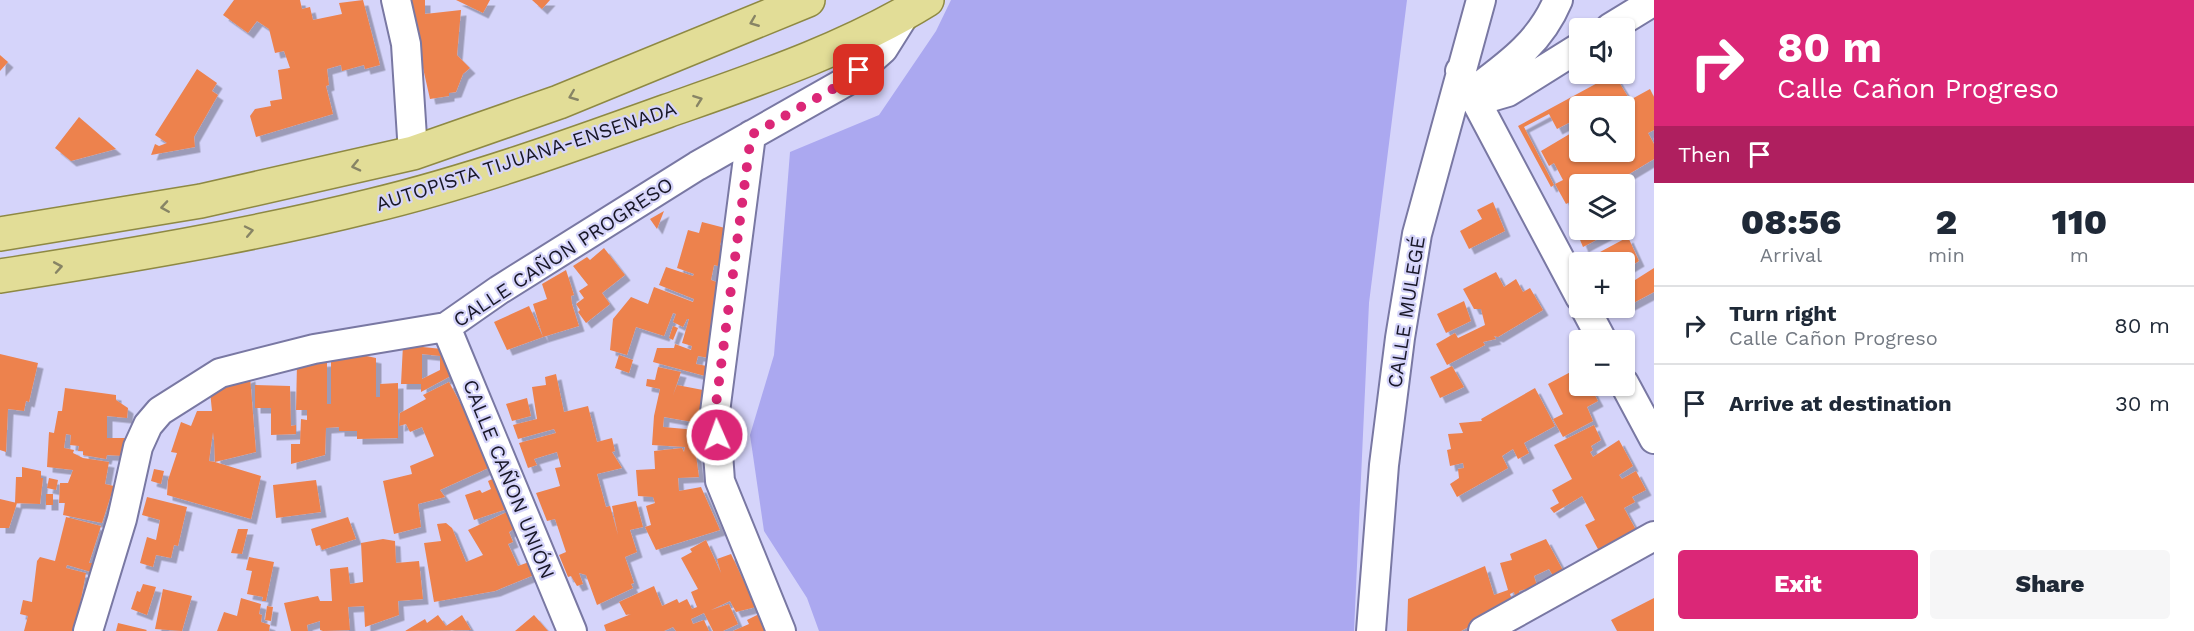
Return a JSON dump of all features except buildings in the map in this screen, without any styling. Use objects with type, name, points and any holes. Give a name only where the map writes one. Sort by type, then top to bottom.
[{"type":"main road","name":"AUTOPISTA TIJUANA-ENSENADA","points":[[0,234],[201,201],[413,153],[559,102],[808,0]]},
{"type":"main road","name":"AUTOPISTA TIJUANA-ENSENADA","points":[[0,276],[152,251],[381,203],[554,151],[706,98],[811,57],[916,7]]},
{"type":"street","points":[[396,0],[406,44],[413,153]]},
{"type":"street","name":"CALLE MULEGÉ","points":[[1371,631],[1384,465],[1400,338],[1417,234],[1469,88],[1481,0]]},
{"type":"street","points":[[1469,88],[1517,57],[1548,24],[1558,0]]},
{"type":"street","points":[[1626,18],[1654,1]]},
{"type":"street","name":"CALLE CAÑON PROGRESO","points":[[88,631],[122,519],[138,447],[148,425],[160,411],[220,373],[314,350],[446,327],[500,290],[751,135],[847,81],[883,48],[916,7]]},
{"type":"street","points":[[1469,88],[1508,92],[1569,54]]},
{"type":"street","points":[[1469,88],[1569,276]]},
{"type":"street","points":[[751,135],[715,412],[720,480],[781,631]]},
{"type":"street","name":"CALLE CAÑON UNIÓN","points":[[446,327],[572,631]]},
{"type":"street","points":[[1631,396],[1654,439]]},
{"type":"street","points":[[1483,631],[1654,536]]},
{"type":"shaded area","points":[[951,0],[1407,0],[1369,303],[1354,631],[819,631],[807,598],[764,531],[750,435],[774,355],[790,152],[879,115],[936,31]]},
{"type":"route","points":[[717,435],[715,412],[751,135],[847,81],[859,70]]}]
